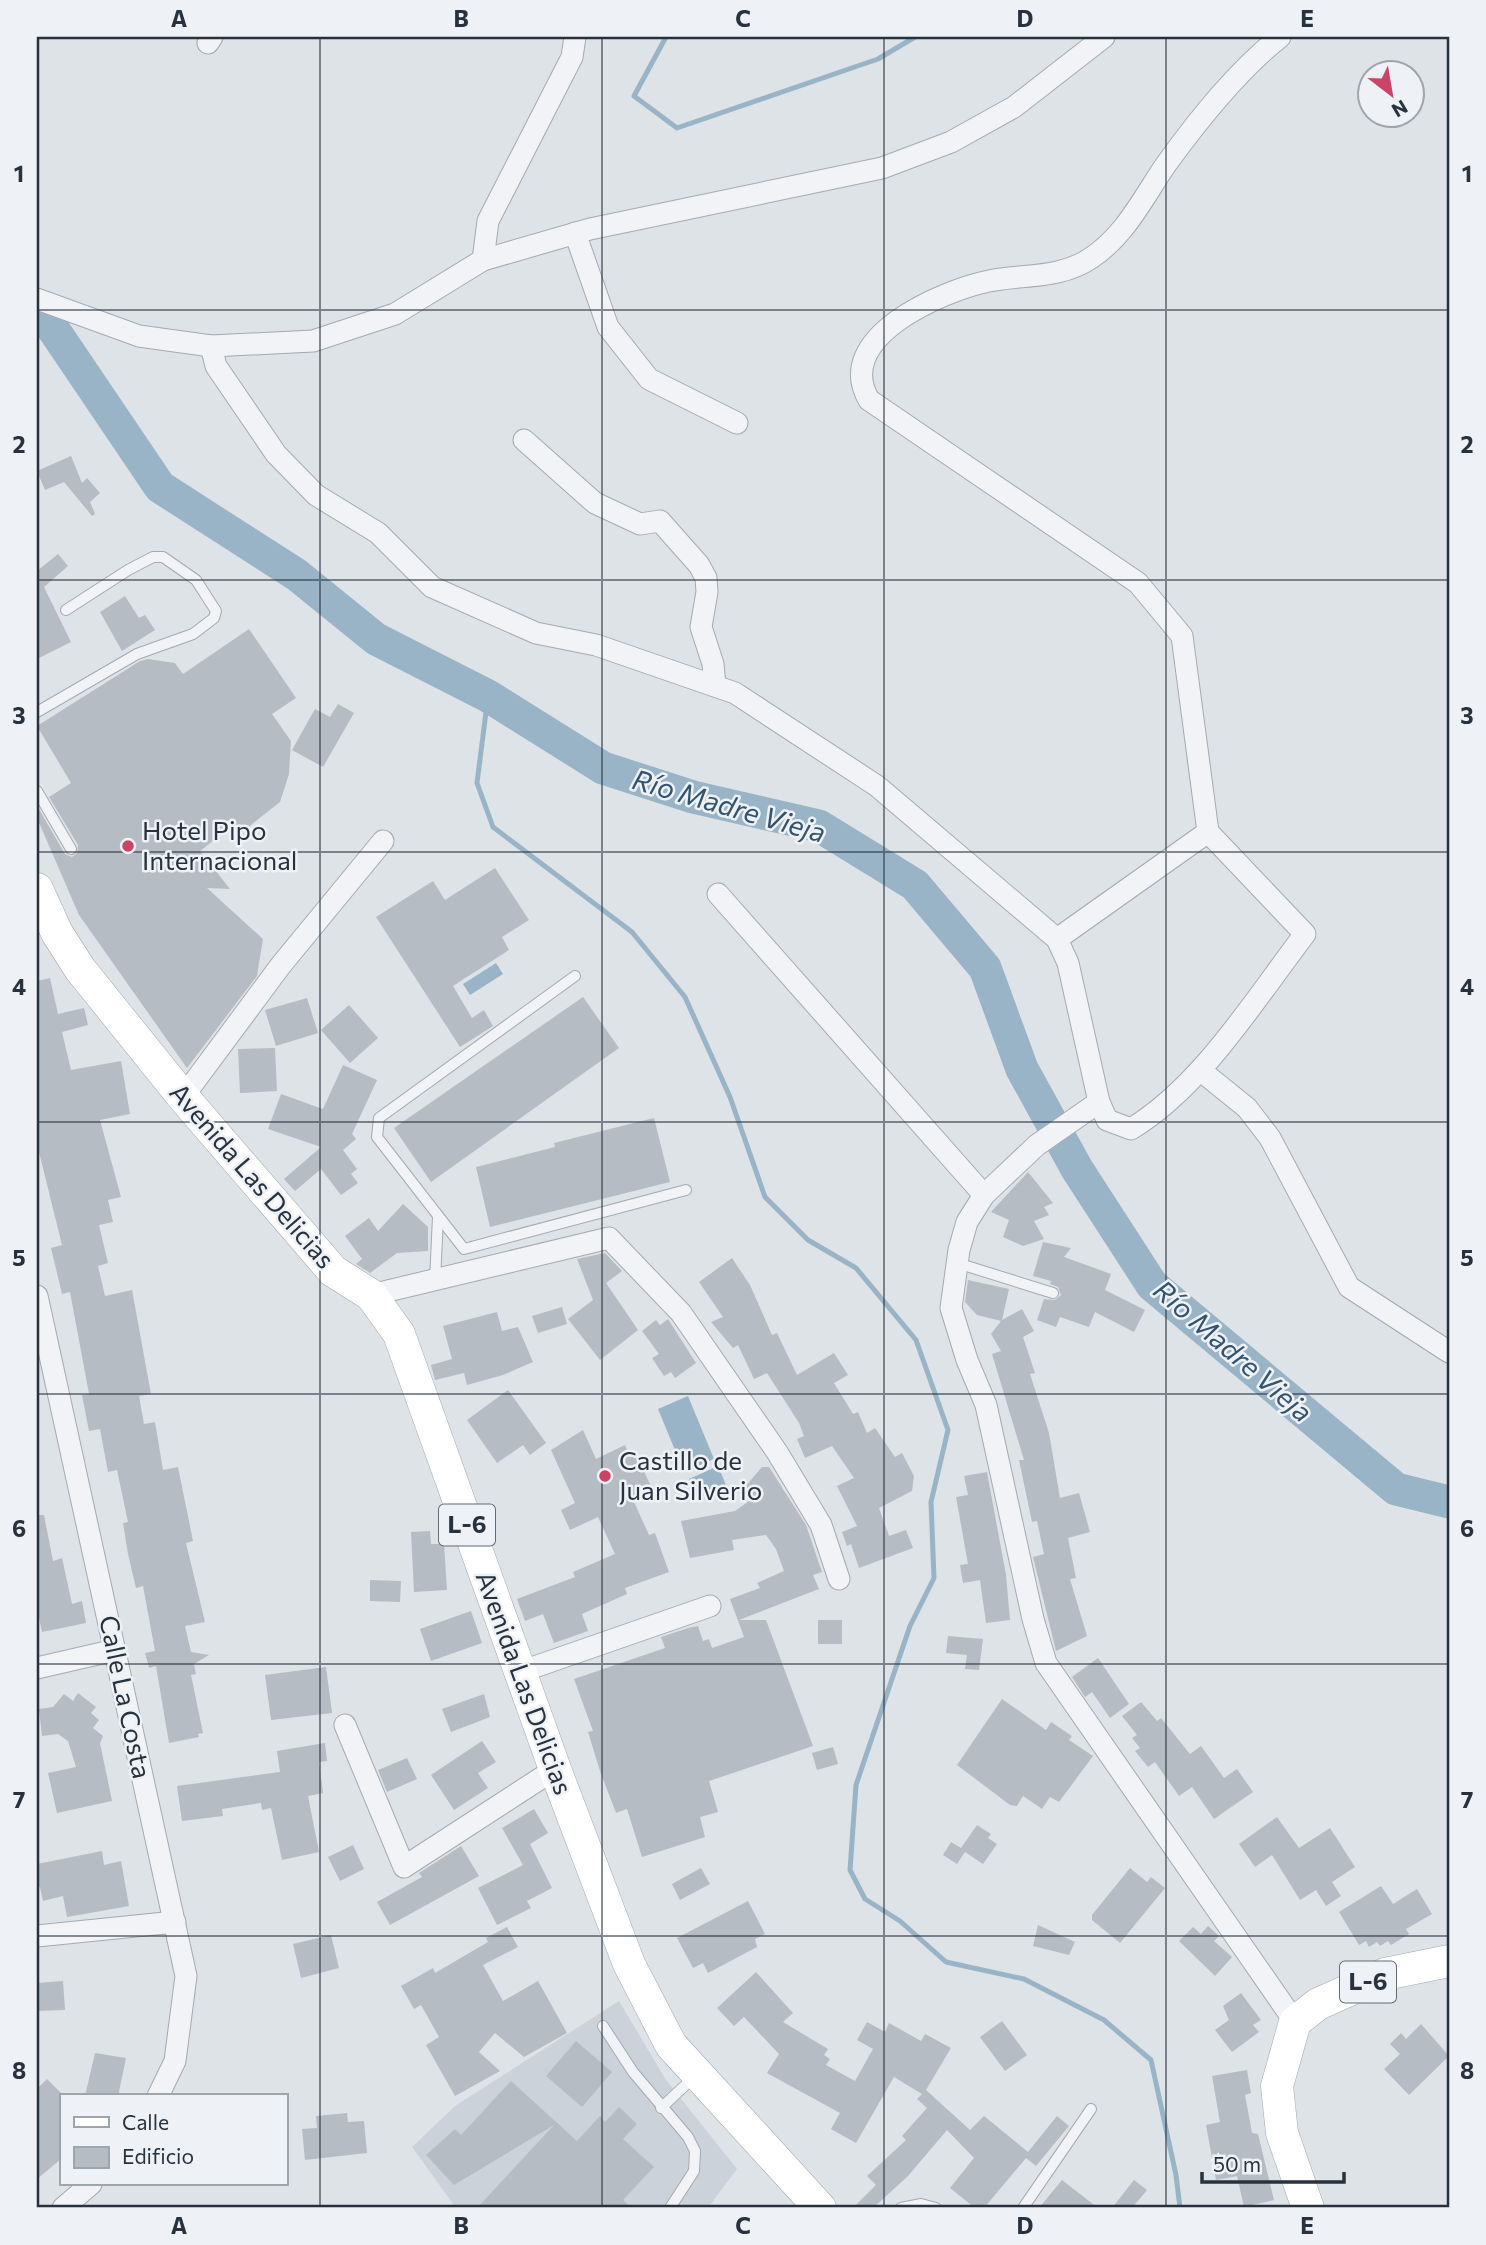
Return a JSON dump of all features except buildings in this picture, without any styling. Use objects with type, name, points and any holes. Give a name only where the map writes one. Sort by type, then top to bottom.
[{"type":"main road","name":"Avenida Las Delicias","points":[[37,889],[57,933],[80,969],[183,1097],[333,1271],[371,1295],[398,1334],[555,1769],[629,1964],[671,2045],[820,2208]]},
{"type":"main road","name":"L-6","points":[[1295,2022],[1318,2004],[1385,1974],[1449,1961]]},
{"type":"main road","points":[[1295,2022],[1277,2085],[1282,2133],[1308,2208]]},
{"type":"street","points":[[483,260],[488,221],[572,57],[575,37]]},
{"type":"street","points":[[43,301],[139,337],[211,346],[313,341],[395,314],[483,260],[575,233],[882,168],[951,142],[1014,107],[1104,37]]},
{"type":"street","points":[[211,346],[216,366],[276,454],[316,495],[378,534],[432,587],[536,633],[596,645],[735,693],[877,786],[1057,939],[1068,963],[1100,1102],[1107,1120],[1131,1129],[1153,1116],[1200,1070],[1305,934],[1208,832],[1182,636],[1139,583],[869,400],[860,385],[861,361],[877,336],[923,305],[988,281],[1052,275],[1091,258],[1125,228],[1195,125],[1280,37]]},
{"type":"street","points":[[575,233],[608,327],[649,379],[737,424]]},
{"type":"street","points":[[524,440],[595,503],[640,524],[660,522],[699,565],[707,585],[701,627],[711,655],[715,686]]},
{"type":"street","points":[[1057,939],[1208,832]]},
{"type":"street","points":[[183,1097],[281,965],[383,841]]},
{"type":"street","points":[[718,894],[984,1195]]},
{"type":"street","points":[[1200,1070],[1247,1108],[1270,1138],[1349,1286],[1449,1352]]},
{"type":"street","points":[[1100,1102],[1046,1139],[984,1195],[967,1222],[957,1263],[951,1308],[967,1360],[986,1405],[1033,1619],[1046,1662],[1295,2022]]},
{"type":"street","points":[[371,1295],[610,1238],[681,1313],[777,1452],[821,1525],[839,1579]]},
{"type":"street","name":"Calle La Costa","points":[[37,1296],[186,1976],[175,2061],[159,2094]]},
{"type":"street","points":[[520,1672],[710,1606]]},
{"type":"street","points":[[37,1668],[115,1650]]},
{"type":"street","points":[[345,1725],[404,1867],[555,1769]]},
{"type":"street","points":[[37,1936],[174,1922]]},
{"type":"street","points":[[63,2208],[89,2186]]},
{"type":"lane","points":[[37,712],[136,654],[193,634],[214,618],[216,611],[196,580],[163,557],[153,557],[128,570],[66,610]]},
{"type":"lane","points":[[37,791],[71,849]]},
{"type":"lane","points":[[575,976],[379,1118],[377,1137],[464,1249],[686,1189]]},
{"type":"lane","points":[[435,1280],[438,1217]]},
{"type":"lane","points":[[957,1263],[1053,1293]]},
{"type":"lane","points":[[603,2026],[661,2108],[688,2137],[696,2157],[694,2171],[670,2208]]},
{"type":"lane","points":[[661,2108],[696,2075]]},
{"type":"lane","points":[[1023,2208],[1091,2109]]},
{"type":"lane","points":[[901,2208],[921,2204],[936,2208]]},
{"type":"shaded area","points":[[619,2001],[666,2080],[737,2169],[708,2208],[456,2208],[412,2147],[455,2106]]},
{"type":"water","points":[[496,963],[503,974],[470,995],[463,984]]},
{"type":"water","points":[[688,1396],[714,1459],[684,1472],[658,1409]]},
{"type":"water","points":[[718,1466],[726,1485],[697,1498],[689,1479]]},
{"type":"waterway","points":[[666,37],[634,96],[677,128],[878,59],[915,37]]},
{"type":"waterway","name":"Río Madre Vieja","points":[[37,305],[160,487],[297,575],[376,639],[488,696],[603,768],[693,797],[819,826],[915,885],[985,968],[1022,1069],[1077,1169],[1152,1285],[1396,1489],[1449,1502]]},
{"type":"waterway","points":[[488,696],[477,783],[493,827],[632,932],[685,997],[730,1097],[765,1197],[808,1240],[856,1268],[916,1340],[948,1430],[931,1502],[934,1578],[910,1626],[856,1785],[850,1870],[865,1899],[900,1921],[946,1962],[1024,1979],[1104,2020],[1151,2060],[1176,2175],[1180,2208]]},
{"type":"place","name":"Hotel Pipo Internacional","points":[[128,846]]},
{"type":"place","name":"Castillo de Juan Silverio","points":[[605,1476]]}]
